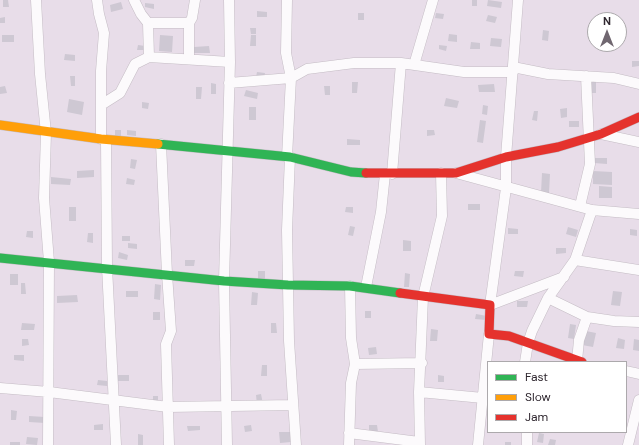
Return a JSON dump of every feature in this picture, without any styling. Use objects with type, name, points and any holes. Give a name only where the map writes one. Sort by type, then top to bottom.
[{"type":"street","points":[[36,0],[40,74],[46,133],[44,198],[49,262],[48,445]]},
{"type":"street","points":[[97,0],[104,33],[101,71],[107,267],[116,445]]},
{"type":"street","points":[[134,0],[141,14],[148,23],[149,57]]},
{"type":"street","points":[[189,58],[189,23],[192,18],[195,0]]},
{"type":"street","points":[[227,445],[224,281],[230,62],[229,0]]},
{"type":"street","points":[[287,0],[286,53],[291,78],[287,230],[288,285],[296,445]]},
{"type":"street","points":[[414,65],[433,0]]},
{"type":"street","points":[[478,445],[489,334],[490,304],[506,188],[506,157],[518,0]]},
{"type":"street","points":[[148,23],[189,23]]},
{"type":"street","points":[[102,105],[120,93],[135,64],[149,57],[189,58],[197,61],[230,62]]},
{"type":"street","points":[[229,83],[291,78],[308,69],[354,63],[402,64],[464,72],[513,70],[548,74],[614,78],[639,84]]},
{"type":"street","points":[[366,287],[388,174],[402,64]]},
{"type":"street","points":[[580,206],[590,164],[586,76]]},
{"type":"street","points":[[456,173],[506,157],[552,149],[588,136],[601,134],[639,116]]},
{"type":"street","points":[[0,125],[46,133],[289,157],[351,172],[388,174],[456,173],[506,188],[592,210],[639,214]]},
{"type":"street","points":[[601,134],[639,142]]},
{"type":"street","points":[[161,144],[171,331],[166,344],[169,445]]},
{"type":"street","points":[[349,433],[415,443],[422,363],[424,297],[442,216],[441,173]]},
{"type":"street","points":[[525,361],[528,343],[548,298],[575,260],[592,210]]},
{"type":"street","points":[[0,258],[107,267],[224,281],[288,285],[366,287],[424,297],[490,304],[564,277]]},
{"type":"street","points":[[575,260],[639,270]]},
{"type":"street","points":[[349,445],[351,383],[355,364],[351,338],[350,286]]},
{"type":"street","points":[[548,298],[587,317],[614,321],[639,322]]},
{"type":"street","points":[[579,361],[579,340],[587,317]]},
{"type":"street","points":[[489,334],[509,336],[576,361]]},
{"type":"street","points":[[355,364],[422,363]]},
{"type":"street","points":[[627,371],[639,374]]},
{"type":"street","points":[[0,388],[168,406],[293,404]]},
{"type":"street","points":[[419,392],[483,398]]},
{"type":"street","points":[[628,445],[639,400]]},
{"type":"street","points":[[527,433],[527,445]]},
{"type":"building","points":[[3,0],[8,0],[9,7],[3,7]]},
{"type":"building","points":[[472,0],[477,0],[477,6],[472,6]]},
{"type":"building","points":[[488,0],[502,2],[501,8],[487,6]]},
{"type":"building","points":[[121,2],[123,9],[111,12],[110,5]]},
{"type":"building","points":[[145,3],[154,4],[154,9],[145,7]]},
{"type":"building","points":[[257,11],[267,12],[267,17],[257,17]]},
{"type":"building","points":[[358,13],[364,13],[364,20],[358,20]]},
{"type":"building","points":[[436,13],[444,14],[443,19],[435,18]]},
{"type":"building","points":[[488,15],[497,17],[495,23],[486,21]]},
{"type":"building","points":[[5,17],[5,23],[0,23],[0,18]]},
{"type":"building","points":[[250,28],[256,28],[256,34],[251,34]]},
{"type":"building","points":[[543,30],[549,31],[548,41],[542,40]]},
{"type":"building","points":[[449,34],[457,35],[457,42],[448,41]]},
{"type":"building","points":[[2,35],[14,35],[14,42],[2,42]]},
{"type":"building","points":[[160,35],[173,36],[172,52],[159,51]]},
{"type":"building","points":[[251,35],[256,35],[256,46],[250,46]]},
{"type":"building","points":[[491,38],[502,39],[501,47],[490,46]]},
{"type":"building","points":[[471,42],[480,43],[480,49],[470,49]]},
{"type":"building","points":[[138,45],[145,46],[145,50],[137,50]]},
{"type":"building","points":[[439,45],[447,46],[446,51],[439,49]]},
{"type":"building","points":[[209,46],[210,53],[194,53],[194,47]]},
{"type":"building","points":[[65,54],[75,55],[75,61],[64,60]]},
{"type":"building","points":[[632,61],[639,61],[639,66],[632,67]]},
{"type":"building","points":[[257,72],[265,73],[264,78],[256,77]]},
{"type":"building","points":[[70,76],[75,76],[75,86],[71,86]]},
{"type":"building","points":[[352,82],[358,82],[357,93],[352,93]]},
{"type":"building","points":[[591,82],[596,82],[596,93],[591,93]]},
{"type":"building","points":[[211,83],[216,84],[216,94],[211,94]]},
{"type":"building","points":[[494,84],[495,92],[479,92],[478,85]]},
{"type":"building","points":[[5,86],[7,93],[0,94],[0,87]]},
{"type":"building","points":[[324,86],[330,86],[330,95],[325,95]]},
{"type":"building","points":[[196,87],[202,87],[201,99],[196,99]]},
{"type":"building","points":[[246,90],[258,93],[257,99],[244,96]]},
{"type":"building","points":[[446,98],[459,101],[457,108],[444,106]]},
{"type":"building","points":[[69,99],[84,102],[82,115],[67,112]]},
{"type":"building","points":[[142,102],[149,103],[148,109],[142,108]]},
{"type":"building","points":[[483,105],[488,106],[487,115],[482,114]]},
{"type":"building","points":[[249,107],[256,107],[256,120],[249,120]]},
{"type":"building","points":[[567,108],[567,117],[561,118],[560,109]]},
{"type":"building","points":[[534,111],[538,111],[537,121],[532,120]]},
{"type":"building","points":[[480,120],[486,121],[483,143],[477,142]]},
{"type":"building","points":[[569,121],[579,121],[579,127],[569,127]]},
{"type":"building","points":[[115,130],[121,130],[121,138],[115,138]]},
{"type":"building","points":[[127,130],[136,131],[136,136],[127,135]]},
{"type":"building","points":[[427,130],[434,130],[435,135],[427,136]]},
{"type":"building","points":[[347,139],[360,140],[360,145],[347,145]]},
{"type":"building","points":[[594,158],[607,158],[607,164],[594,163]]},
{"type":"building","points":[[131,159],[137,160],[135,169],[130,168]]},
{"type":"building","points":[[94,170],[94,177],[77,178],[77,171]]},
{"type":"building","points":[[593,171],[612,172],[612,185],[593,184]]},
{"type":"building","points":[[542,173],[550,174],[549,193],[541,193]]},
{"type":"building","points":[[51,177],[71,179],[70,185],[51,184]]},
{"type":"building","points":[[127,178],[135,180],[134,185],[126,184]]},
{"type":"building","points":[[599,186],[612,187],[612,198],[599,198]]},
{"type":"building","points":[[468,204],[480,204],[480,210],[468,210]]},
{"type":"building","points":[[69,207],[76,207],[76,221],[69,221]]},
{"type":"building","points":[[346,207],[353,207],[353,213],[345,212]]},
{"type":"building","points":[[350,226],[355,227],[353,236],[348,235]]},
{"type":"building","points":[[568,227],[578,230],[576,237],[566,234]]},
{"type":"building","points":[[508,228],[518,229],[518,234],[508,234]]},
{"type":"building","points":[[630,229],[637,230],[637,236],[630,235]]},
{"type":"building","points":[[27,231],[33,231],[33,238],[26,237]]},
{"type":"building","points":[[88,233],[93,233],[93,243],[87,242]]},
{"type":"building","points":[[122,236],[130,236],[130,241],[122,241]]},
{"type":"building","points":[[403,240],[411,241],[411,251],[403,251]]},
{"type":"building","points":[[128,243],[137,244],[137,249],[128,248]]},
{"type":"building","points":[[556,248],[566,248],[566,253],[556,254]]},
{"type":"building","points":[[119,252],[128,255],[127,260],[118,258]]},
{"type":"building","points":[[185,260],[195,260],[194,266],[185,266]]},
{"type":"building","points":[[258,271],[265,271],[265,283],[258,283]]},
{"type":"building","points":[[515,271],[524,271],[523,277],[514,276]]},
{"type":"building","points":[[405,273],[410,274],[409,287],[404,287]]},
{"type":"building","points":[[10,274],[18,274],[18,285],[10,285]]},
{"type":"building","points":[[21,283],[25,283],[26,294],[21,294]]},
{"type":"building","points":[[155,284],[161,285],[160,300],[154,299]]},
{"type":"building","points":[[126,291],[138,291],[138,297],[126,297]]},
{"type":"building","points":[[613,291],[622,292],[620,306],[611,305]]},
{"type":"building","points":[[252,292],[258,293],[257,305],[251,305]]},
{"type":"building","points":[[77,295],[78,302],[57,303],[57,296]]},
{"type":"building","points":[[517,301],[528,301],[527,307],[517,307]]},
{"type":"building","points":[[365,311],[371,311],[371,318],[365,318]]},
{"type":"building","points":[[153,312],[160,312],[160,320],[153,320]]},
{"type":"building","points":[[476,314],[487,316],[486,320],[475,319]]},
{"type":"building","points":[[22,323],[35,324],[34,330],[21,330]]},
{"type":"building","points":[[271,323],[276,323],[277,333],[271,333]]},
{"type":"building","points":[[570,324],[576,325],[574,339],[568,338]]},
{"type":"building","points":[[431,329],[438,330],[437,341],[430,341]]},
{"type":"building","points":[[586,331],[596,333],[593,347],[582,345]]},
{"type":"building","points":[[618,338],[625,340],[624,349],[616,348]]},
{"type":"building","points":[[22,339],[28,339],[29,345],[22,346]]},
{"type":"building","points":[[634,339],[639,340],[639,351],[633,350]]},
{"type":"building","points":[[376,347],[377,354],[369,355],[368,348]]},
{"type":"building","points":[[14,355],[24,355],[24,361],[14,360]]},
{"type":"building","points":[[262,365],[267,365],[267,376],[261,376]]},
{"type":"building","points":[[117,375],[129,375],[129,381],[116,381]]},
{"type":"building","points":[[438,375],[444,376],[444,382],[438,382]]},
{"type":"building","points":[[98,380],[107,381],[107,386],[97,385]]},
{"type":"building","points":[[261,394],[263,404],[257,405],[256,395]]},
{"type":"building","points":[[153,396],[158,396],[158,407],[153,407]]},
{"type":"building","points":[[11,410],[17,411],[16,420],[11,420]]},
{"type":"building","points":[[29,416],[45,417],[45,423],[29,422]]},
{"type":"building","points":[[103,424],[103,430],[94,430],[94,425]]},
{"type":"building","points":[[251,425],[252,431],[245,432],[244,426]]},
{"type":"building","points":[[369,425],[377,425],[378,432],[369,432]]},
{"type":"building","points":[[187,426],[200,426],[200,430],[188,431]]},
{"type":"building","points":[[279,432],[290,432],[291,442],[280,443]]},
{"type":"building","points":[[539,433],[544,434],[543,443],[537,442]]},
{"type":"building","points":[[138,434],[143,435],[143,445],[138,445]]},
{"type":"building","points":[[27,437],[38,438],[37,445],[26,444]]},
{"type":"building","points":[[550,439],[556,440],[555,445],[548,445]]},
{"type":"building","points":[[10,442],[20,442],[20,445],[10,445]]},
{"type":"building","points":[[505,442],[511,442],[511,445],[505,445]]},
{"type":"traffic: fast","points":[[158,144],[290,157],[351,172],[366,173]]},
{"type":"traffic: fast","points":[[0,258],[224,281],[288,285],[350,286],[400,293]]},
{"type":"traffic: slow","points":[[0,125],[101,139],[158,144]]},
{"type":"traffic: jam","points":[[366,173],[456,173],[506,157],[558,147],[601,134],[639,117]]},
{"type":"traffic: jam","points":[[400,293],[490,305],[489,334],[509,336],[579,361]]}]
